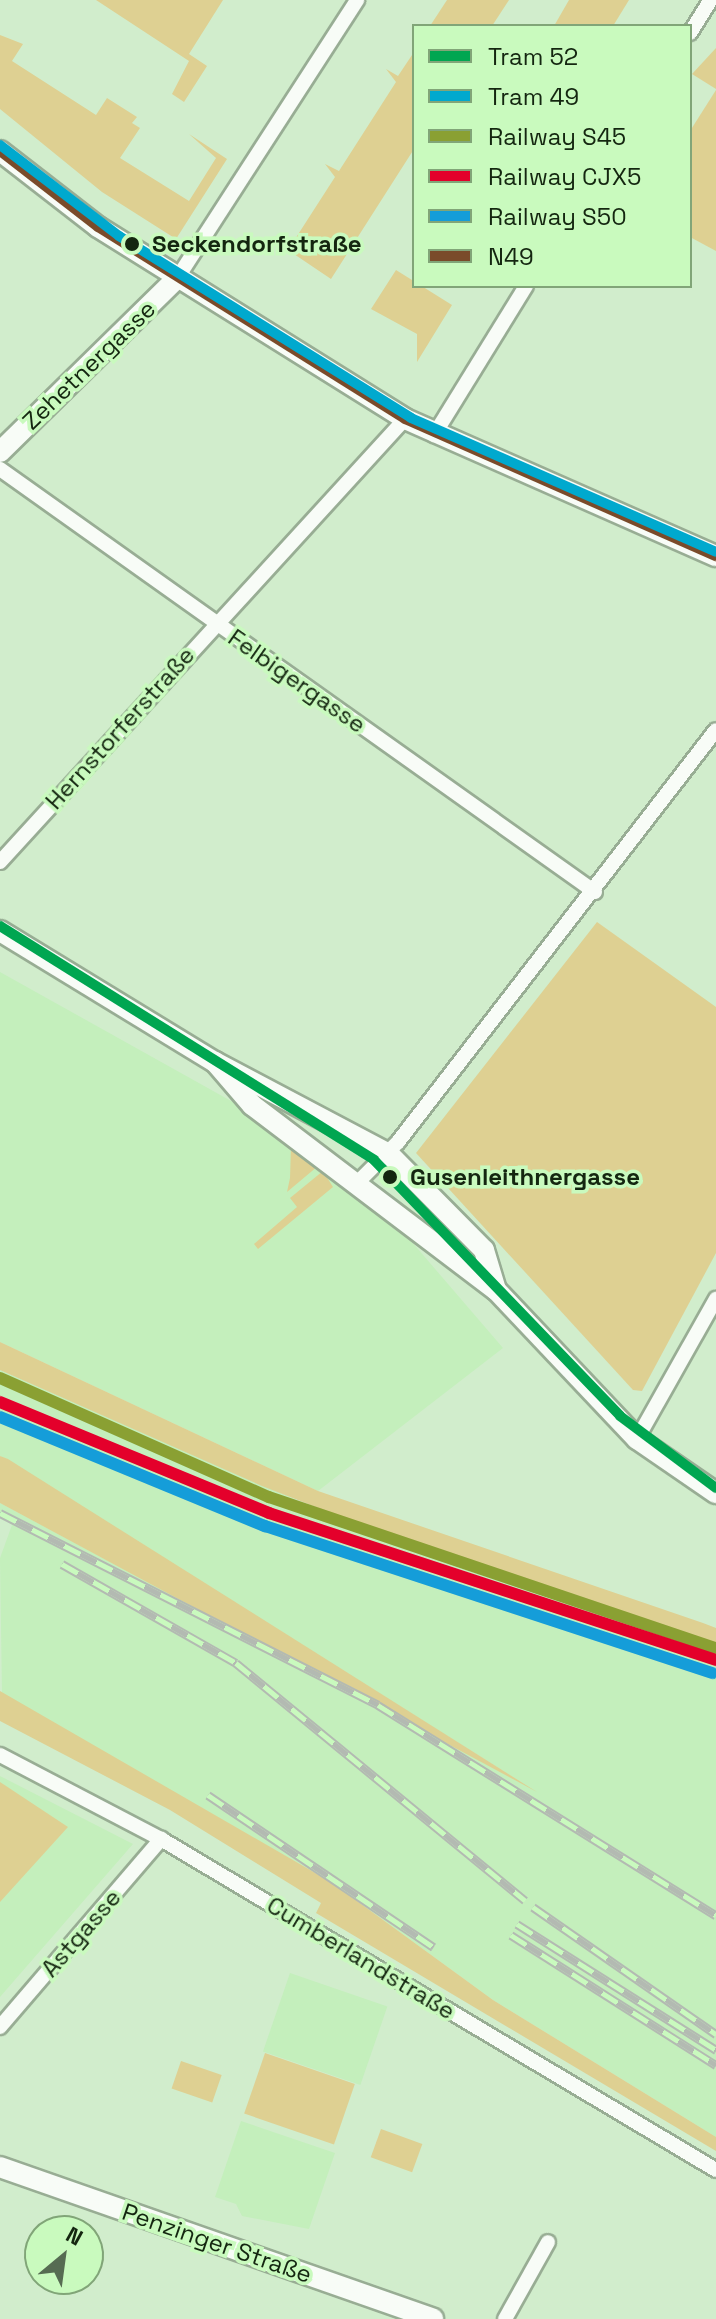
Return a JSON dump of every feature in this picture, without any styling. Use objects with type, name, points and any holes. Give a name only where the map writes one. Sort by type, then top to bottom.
[{"type":"main road","points":[[0,151],[178,277],[405,419],[434,435],[716,556]]},
{"type":"main road","name":"Zehetnergasse","points":[[0,452],[178,277]]},
{"type":"main road","points":[[0,931],[215,1062],[389,1154],[484,1250],[496,1290]]},
{"type":"main road","points":[[215,1062],[252,1105],[359,1181],[461,1270],[496,1290],[637,1439],[716,1493]]},
{"type":"main road","name":"Penzinger Straße","points":[[0,2167],[433,2319]]},
{"type":"street","points":[[178,277],[357,0]]},
{"type":"street","points":[[692,30],[711,0]]},
{"type":"street","points":[[434,435],[525,288]]},
{"type":"street","name":"Hernstorferstraße","points":[[0,862],[214,623],[405,419]]},
{"type":"street","name":"Felbigergasse","points":[[0,469],[595,892]]},
{"type":"street","points":[[359,1181],[389,1154],[595,892],[716,730]]},
{"type":"street","points":[[637,1439],[716,1299]]},
{"type":"street","name":"Cumberlandstraße","points":[[0,1755],[161,1839],[716,2170]]},
{"type":"street","name":"Astgasse","points":[[0,2027],[161,1839]]},
{"type":"street","points":[[505,2319],[548,2242]]},
{"type":"shaded area","points":[[96,0],[223,0],[189,54],[207,66],[184,102],[172,94],[189,61]]},
{"type":"shaded area","points":[[447,0],[509,0],[493,24],[431,24]]},
{"type":"shaded area","points":[[569,0],[629,0],[614,24],[555,24]]},
{"type":"shaded area","points":[[0,35],[23,44],[12,61],[96,115],[107,98],[137,117],[132,123],[140,128],[120,158],[189,201],[216,158],[189,134],[227,159],[176,239],[102,192],[0,109]]},
{"type":"shaded area","points":[[716,48],[716,89],[692,74]]},
{"type":"shaded area","points":[[412,55],[412,152],[331,279],[288,250],[335,177],[325,164],[339,171],[396,82],[386,69],[398,76]]},
{"type":"shaded area","points":[[716,90],[716,251],[692,238],[692,128]]},
{"type":"shaded area","points":[[396,270],[412,280],[412,288],[425,288],[452,305],[417,362],[417,334],[371,309]]},
{"type":"shaded area","points":[[597,922],[716,1007],[716,1253],[642,1391],[633,1390],[416,1153]]},
{"type":"shaded area","points":[[0,972],[249,1111],[381,1206],[503,1348],[318,1491],[0,1342]]},
{"type":"shaded area","points":[[291,1147],[318,1166],[287,1192],[290,1178]]},
{"type":"shaded area","points":[[323,1171],[333,1187],[258,1249],[254,1244],[297,1207],[290,1198]]},
{"type":"shaded area","points":[[0,1342],[318,1491],[703,1623],[716,1628],[716,1643],[408,1543],[262,1486],[0,1370]]},
{"type":"shaded area","points":[[0,1370],[329,1514],[716,1643],[716,2137],[493,2000],[331,1882],[2,1694],[0,1558],[12,1525],[0,1517],[0,1503],[519,1781],[0,1456]]},
{"type":"shaded area","points":[[0,1456],[8,1459],[537,1792],[0,1503]]},
{"type":"shaded area","points":[[0,1691],[331,1882],[493,2000],[716,2137],[716,2151],[316,1913],[321,1903],[170,1810],[0,1721]]},
{"type":"shaded area","points":[[0,1776],[133,1844],[0,1997]]},
{"type":"shaded area","points":[[0,1782],[68,1827],[0,1902]]},
{"type":"shaded area","points":[[290,1973],[387,2007],[360,2085],[263,2051]]},
{"type":"shaded area","points":[[265,2053],[355,2084],[334,2144],[244,2114]]},
{"type":"shaded area","points":[[181,2061],[222,2075],[212,2102],[172,2088]]},
{"type":"shaded area","points":[[241,2121],[335,2153],[309,2229],[242,2216],[236,2204],[215,2197]]},
{"type":"shaded area","points":[[381,2129],[422,2144],[412,2172],[371,2157]]},
{"type":"railway","points":[[0,1513],[378,1705],[716,1915]]},
{"type":"railway","points":[[62,1564],[236,1663],[525,1900]]},
{"type":"railway","points":[[208,1795],[433,1947]]},
{"type":"railway","points":[[533,1907],[716,2034]]},
{"type":"railway","points":[[517,1924],[716,2050]]},
{"type":"railway","points":[[511,1935],[716,2065]]},
{"type":"tram line","name":"49","points":[[0,145],[119,236],[411,418],[716,552]]},
{"type":"tram line","name":"52","points":[[0,926],[374,1160],[620,1416],[716,1488]]},
{"type":"rail line","name":"S45","points":[[0,1378],[269,1497],[716,1648]]},
{"type":"rail line","name":"CJX5","points":[[0,1402],[269,1513],[716,1660]]},
{"type":"rail line","name":"S50","points":[[0,1417],[265,1526],[712,1673]]},
{"type":"transit line","name":"N49","points":[[0,151],[98,227],[405,419],[716,556]]},
{"type":"place","name":"Seckendorfstraße","points":[[132,244]]},
{"type":"place","name":"Gusenleithnergasse","points":[[390,1177]]}]
